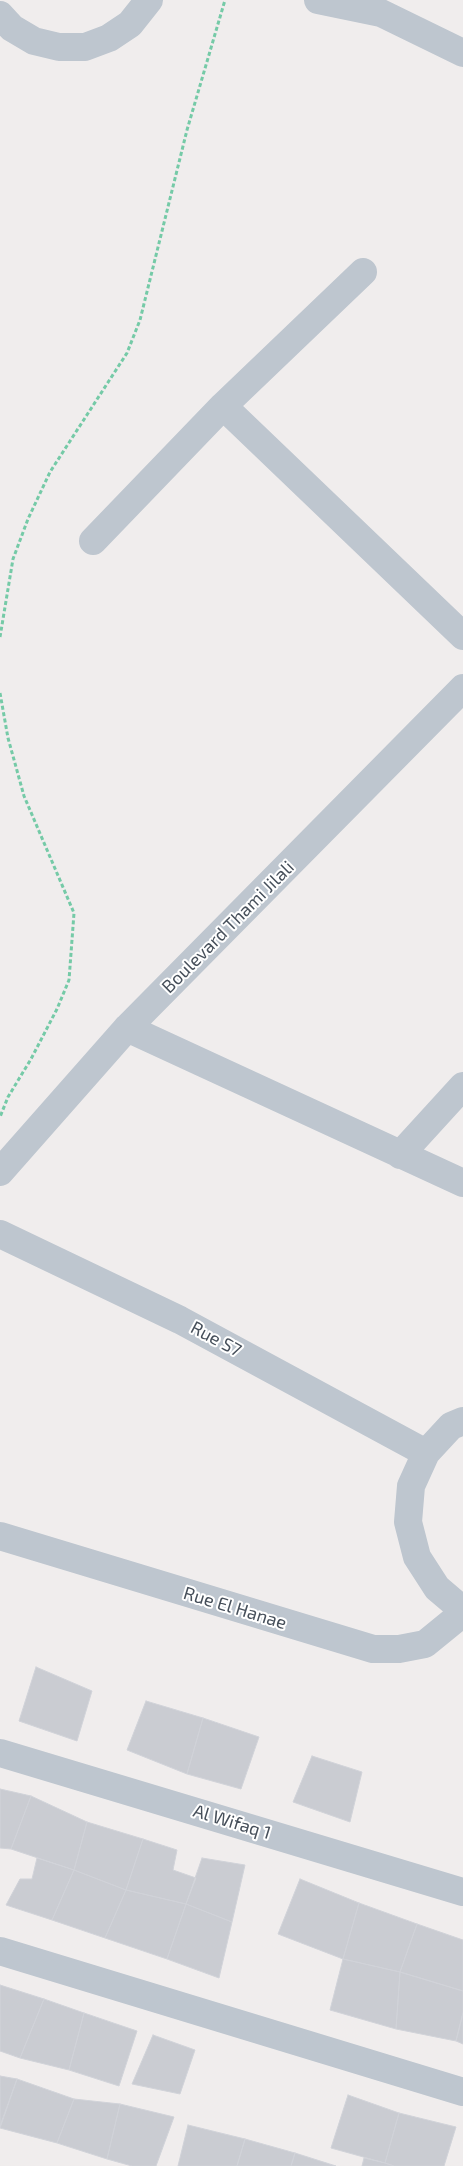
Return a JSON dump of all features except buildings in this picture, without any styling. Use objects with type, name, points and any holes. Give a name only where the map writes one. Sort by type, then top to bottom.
[{"type":"street","points":[[318,0],[381,13],[463,54]]},
{"type":"street","points":[[0,15],[12,28],[34,41],[59,47],[85,47],[109,38],[130,24],[150,1]]},
{"type":"street","points":[[93,541],[223,406],[363,272]]},
{"type":"street","points":[[223,406],[463,636]]},
{"type":"street","name":"Boulevard Thami Jilali","points":[[0,1172],[128,1028],[463,688]]},
{"type":"street","points":[[128,1028],[463,1183]]},
{"type":"street","points":[[400,1155],[463,1086]]},
{"type":"street","name":"Rue S7","points":[[0,1234],[180,1320],[426,1453]]},
{"type":"street","points":[[463,1421],[452,1426],[426,1453],[411,1486],[408,1522],[417,1557],[437,1588],[463,1612]]},
{"type":"street","name":"Rue El Hanae","points":[[0,1536],[373,1649],[399,1649],[425,1644],[463,1612]]},
{"type":"street","name":"Al Wifaq 1","points":[[0,1753],[463,1892]]},
{"type":"street","points":[[0,1952],[463,2092]]},
{"type":"path","points":[[0,637],[13,559],[28,519],[50,472],[127,353],[140,320],[187,130],[225,0]]},
{"type":"path","points":[[0,693],[8,738],[24,796],[74,913],[69,980],[57,1010],[8,1097],[0,1117]]}]
